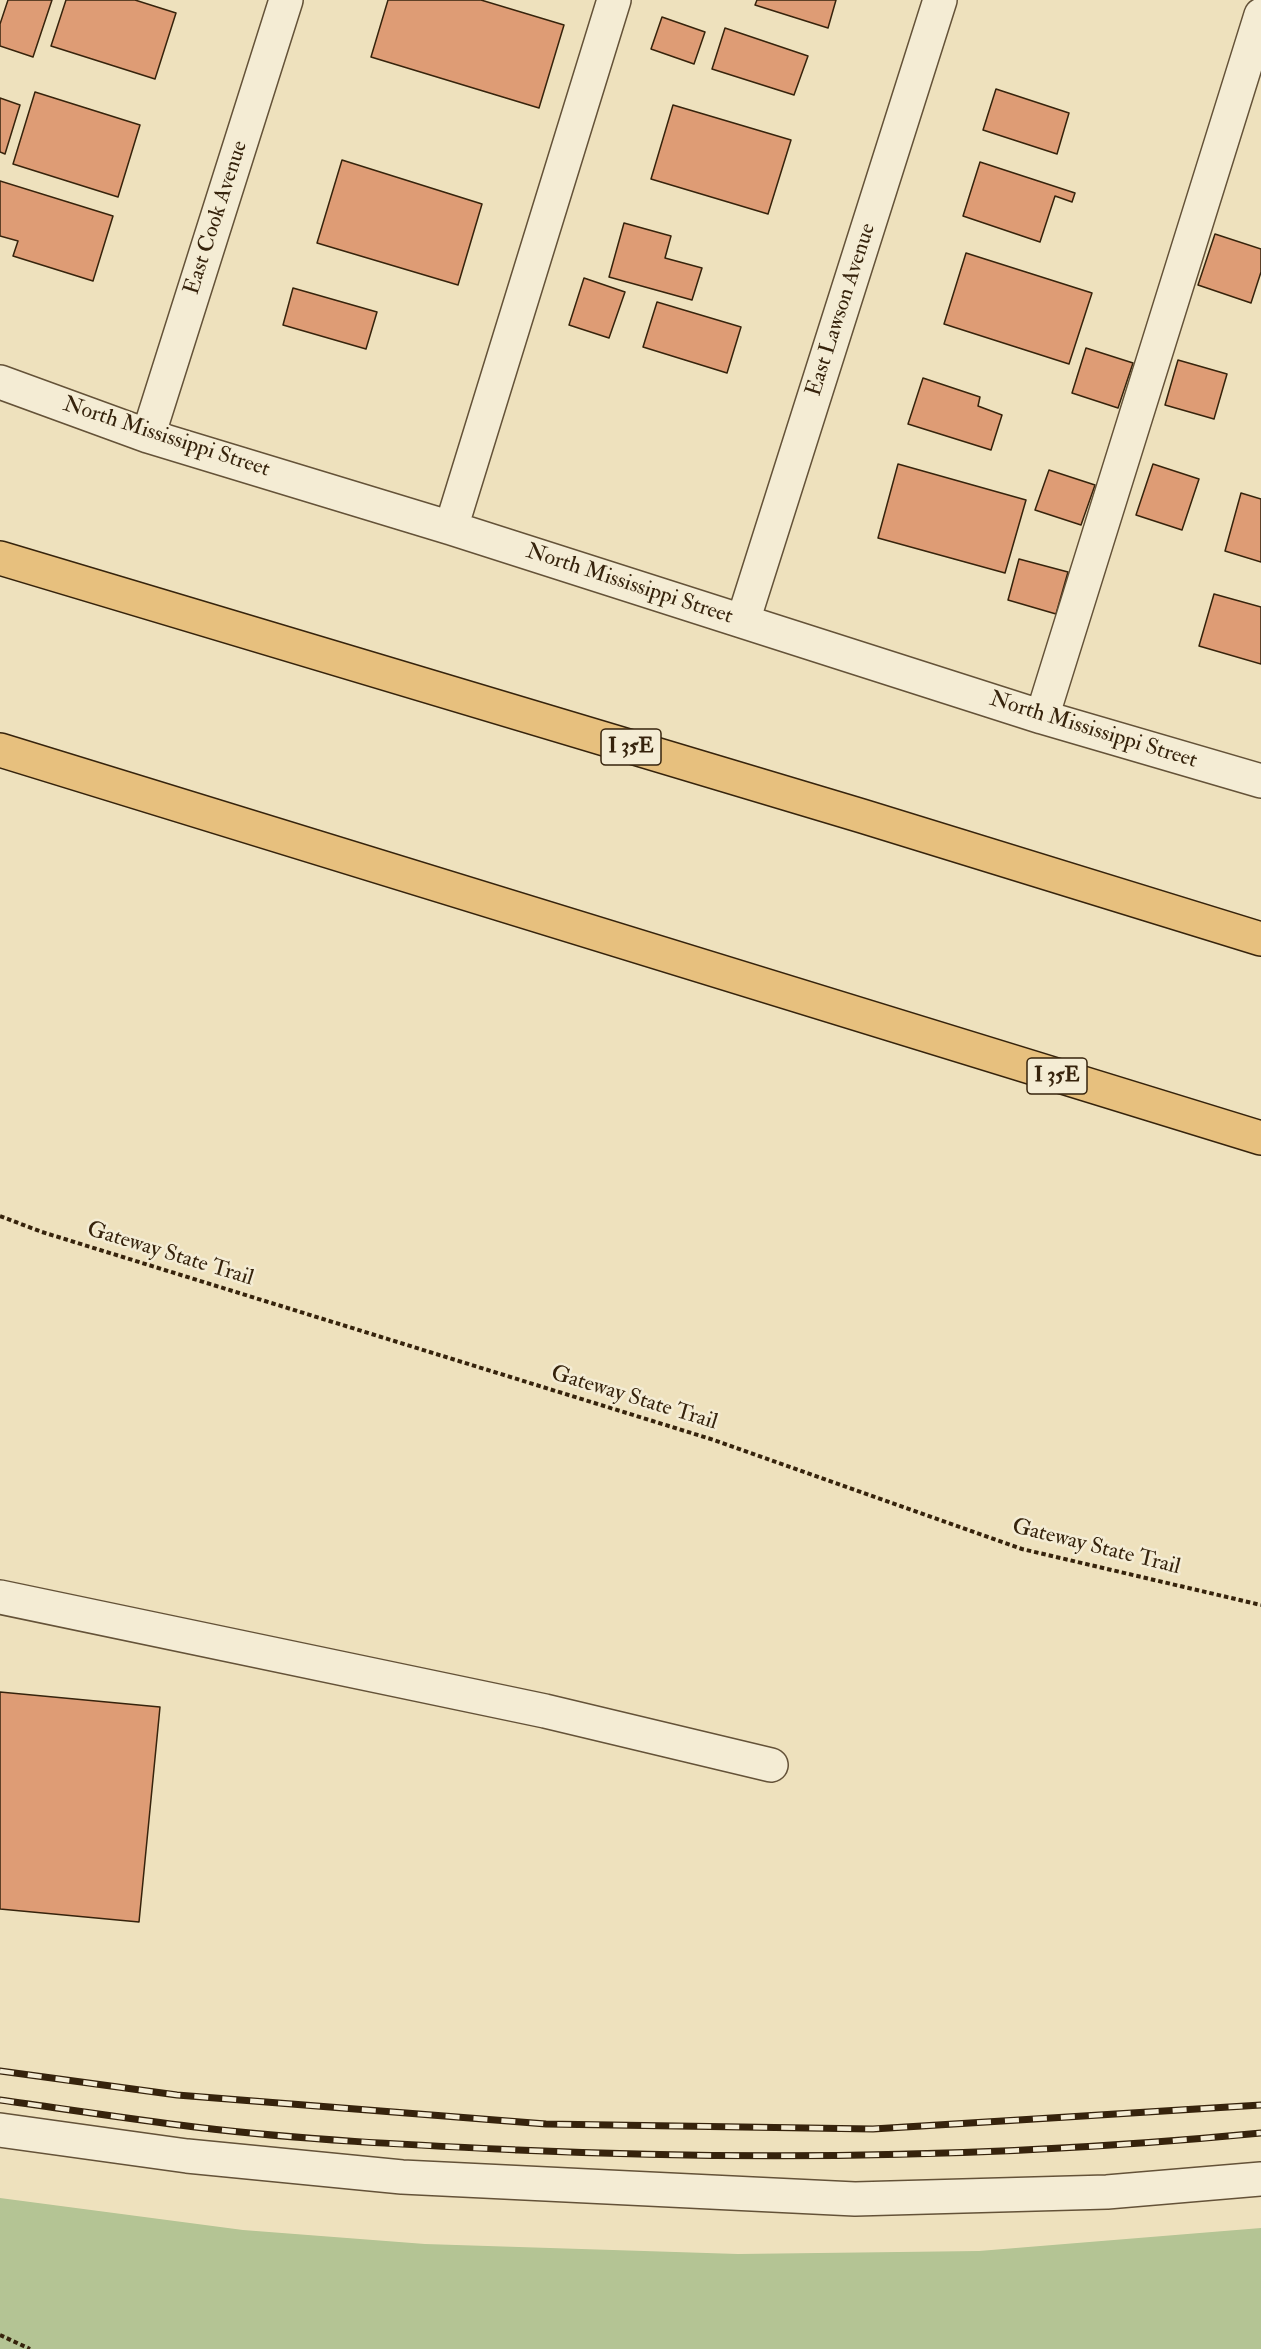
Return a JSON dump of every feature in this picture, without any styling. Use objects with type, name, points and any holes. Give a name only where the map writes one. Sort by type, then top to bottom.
[{"type":"highway","name":"I 35E","points":[[0,558],[850,812],[1261,939]]},
{"type":"highway","name":"I 35E","points":[[0,750],[1261,1138]]},
{"type":"street","name":"East Cook Avenue","points":[[148,436],[286,0]]},
{"type":"street","points":[[451,528],[614,0]]},
{"type":"street","name":"East Lawson Avenue","points":[[743,621],[940,0]]},
{"type":"street","points":[[1042,717],[1261,15]]},
{"type":"street","name":"North Mississippi Street","points":[[0,382],[148,436],[451,528],[1042,717],[1261,781]]},
{"type":"street","points":[[0,1597],[546,1711],[771,1765]]},
{"type":"street","points":[[0,2130],[186,2156],[402,2177],[855,2199],[1107,2192],[1261,2178]]},
{"type":"path","name":"Gateway State Trail","points":[[0,1215],[53,1236],[714,1440],[1022,1549],[1261,1605]]},
{"type":"path","points":[[0,2335],[30,2349]]},
{"type":"green space","points":[[0,2198],[243,2230],[425,2244],[738,2254],[979,2251],[1261,2228],[1261,2349],[0,2349]]},
{"type":"building","points":[[8,0],[52,0],[33,57],[0,46],[0,24]]},
{"type":"building","points":[[66,0],[135,0],[176,13],[155,79],[51,46]]},
{"type":"building","points":[[388,0],[481,0],[564,25],[539,108],[371,57]]},
{"type":"building","points":[[757,0],[836,0],[828,28],[755,5]]},
{"type":"building","points":[[662,17],[705,32],[694,64],[651,49]]},
{"type":"building","points":[[725,28],[808,56],[794,95],[712,69]]},
{"type":"building","points":[[996,89],[1069,113],[1057,154],[983,130]]},
{"type":"building","points":[[35,92],[140,125],[118,197],[13,164]]},
{"type":"building","points":[[0,98],[20,105],[5,154],[0,152]]},
{"type":"building","points":[[673,105],[791,140],[768,214],[651,179]]},
{"type":"building","points":[[342,160],[482,204],[458,285],[317,243]]},
{"type":"building","points":[[980,162],[1075,193],[1072,202],[1055,196],[1040,242],[963,216]]},
{"type":"building","points":[[0,181],[113,216],[93,281],[13,256],[18,241],[0,236]]},
{"type":"building","points":[[624,223],[671,236],[665,258],[702,268],[692,300],[609,277]]},
{"type":"building","points":[[1215,234],[1261,249],[1261,272],[1251,303],[1198,285]]},
{"type":"building","points":[[966,253],[1092,293],[1069,364],[944,324]]},
{"type":"building","points":[[584,278],[625,292],[609,338],[569,325]]},
{"type":"building","points":[[293,288],[377,312],[366,349],[283,325]]},
{"type":"building","points":[[657,302],[741,327],[727,373],[643,347]]},
{"type":"building","points":[[1086,348],[1133,363],[1118,408],[1072,393]]},
{"type":"building","points":[[1178,360],[1227,374],[1214,419],[1165,405]]},
{"type":"building","points":[[923,378],[980,397],[978,406],[1002,415],[991,450],[908,424]]},
{"type":"building","points":[[898,464],[1026,500],[1005,573],[878,538]]},
{"type":"building","points":[[1153,464],[1199,479],[1182,530],[1136,515]]},
{"type":"building","points":[[1049,470],[1095,485],[1081,525],[1035,510]]},
{"type":"building","points":[[1241,493],[1261,499],[1261,562],[1225,551]]},
{"type":"building","points":[[1019,559],[1068,572],[1056,614],[1008,600]]},
{"type":"building","points":[[1214,594],[1261,607],[1261,664],[1199,646]]},
{"type":"building","points":[[0,1692],[160,1707],[139,1922],[0,1909]]},
{"type":"railway","points":[[0,2071],[177,2095],[546,2124],[873,2129],[1261,2105]]},
{"type":"railway","points":[[0,2100],[235,2132],[397,2144],[611,2153],[890,2155],[1076,2147],[1261,2133]]}]
